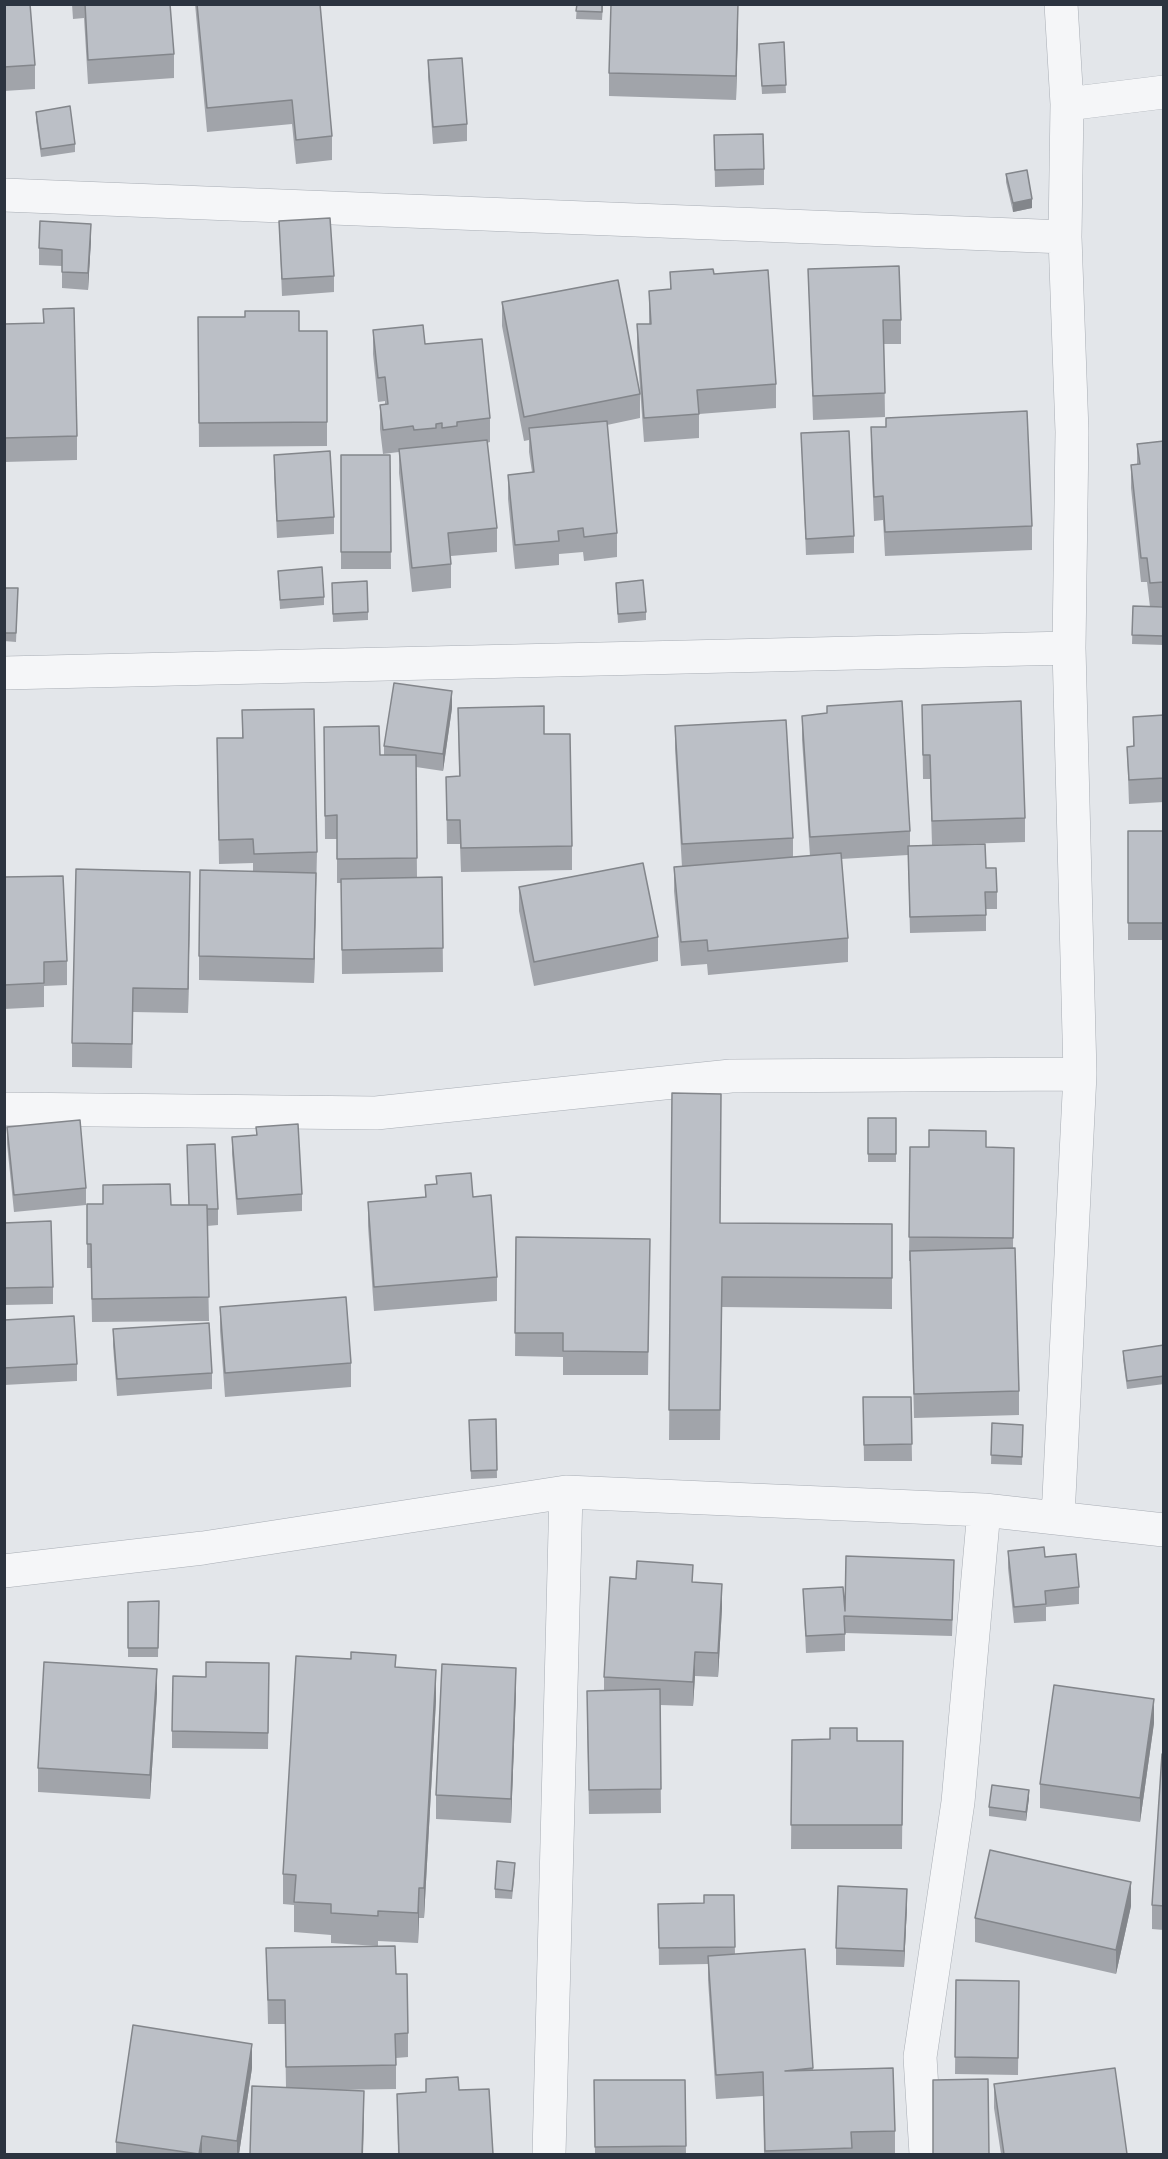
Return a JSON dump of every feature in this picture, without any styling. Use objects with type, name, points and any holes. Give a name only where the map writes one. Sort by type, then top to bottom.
[{"type":"street","points":[[1058,1517],[1080,1074],[1073,874],[1069,648],[1072,432],[1065,237],[1067,104],[1060,4]]},
{"type":"street","points":[[1067,104],[1164,92]]},
{"type":"street","points":[[4,195],[1065,237]]},
{"type":"street","points":[[4,672],[1069,648]]},
{"type":"street","points":[[4,1109],[376,1113],[731,1076],[1080,1074]]},
{"type":"street","points":[[4,1571],[203,1548],[566,1492],[984,1510],[1164,1530]]},
{"type":"street","points":[[549,2154],[566,1492]]},
{"type":"street","points":[[926,2154],[921,2057],[958,1802],[984,1510]]},
{"type":"building","points":[[4,4],[30,4],[35,65],[4,67]]},
{"type":"building","points":[[85,4],[170,4],[174,54],[88,60]]},
{"type":"building","points":[[197,4],[320,4],[332,136],[296,140],[292,100],[207,108]]},
{"type":"building","points":[[577,4],[602,4],[602,12],[576,11]]},
{"type":"building","points":[[611,4],[738,4],[736,76],[609,73]]},
{"type":"building","points":[[784,42],[786,85],[762,86],[759,44]]},
{"type":"building","points":[[462,58],[467,124],[433,127],[428,60]]},
{"type":"building","points":[[70,106],[75,144],[41,149],[36,112]]},
{"type":"building","points":[[763,134],[764,169],[715,170],[714,135]]},
{"type":"building","points":[[1027,170],[1032,199],[1013,203],[1006,174]]},
{"type":"building","points":[[330,218],[334,276],[282,279],[279,221]]},
{"type":"building","points":[[40,221],[91,224],[88,273],[62,272],[62,250],[39,248]]},
{"type":"building","points":[[899,266],[901,320],[883,320],[885,393],[813,396],[808,269]]},
{"type":"building","points":[[713,269],[714,274],[768,270],[776,384],[697,390],[699,414],[644,418],[637,324],[651,324],[649,291],[671,289],[670,272]]},
{"type":"building","points":[[618,280],[640,394],[524,417],[502,302]]},
{"type":"building","points":[[74,308],[77,436],[4,438],[4,324],[44,323],[43,309]]},
{"type":"building","points":[[245,311],[299,311],[299,331],[327,331],[327,422],[199,423],[198,317],[245,317]]},
{"type":"building","points":[[423,325],[425,344],[482,339],[490,418],[457,422],[457,426],[442,428],[442,423],[436,424],[436,428],[414,430],[413,426],[383,430],[380,405],[388,404],[385,377],[378,378],[373,330]]},
{"type":"building","points":[[1027,411],[1032,526],[885,532],[883,496],[874,497],[871,427],[886,427],[886,418]]},
{"type":"building","points":[[607,421],[617,533],[584,537],[583,528],[558,531],[559,541],[515,545],[508,475],[534,472],[529,428]]},
{"type":"building","points":[[849,431],[854,536],[806,539],[801,433]]},
{"type":"building","points":[[487,440],[497,528],[448,533],[451,564],[412,568],[399,449]]},
{"type":"building","points":[[1164,441],[1164,582],[1150,583],[1147,558],[1141,558],[1131,465],[1140,464],[1137,444]]},
{"type":"building","points":[[330,451],[334,517],[277,521],[274,455]]},
{"type":"building","points":[[341,455],[390,455],[391,552],[341,552]]},
{"type":"building","points":[[322,567],[324,597],[280,600],[278,571]]},
{"type":"building","points":[[643,580],[646,612],[618,614],[616,583]]},
{"type":"building","points":[[367,581],[368,612],[333,614],[332,583]]},
{"type":"building","points":[[4,588],[18,588],[16,633],[4,633]]},
{"type":"building","points":[[1133,606],[1164,607],[1164,636],[1132,635]]},
{"type":"building","points":[[394,683],[452,691],[443,754],[384,746]]},
{"type":"building","points":[[902,701],[910,831],[810,837],[802,716],[827,713],[827,706]]},
{"type":"building","points":[[1021,701],[1025,818],[932,821],[930,755],[923,755],[922,705]]},
{"type":"building","points":[[544,706],[544,734],[570,734],[572,846],[461,848],[460,820],[447,820],[446,777],[460,776],[458,708]]},
{"type":"building","points":[[314,709],[317,852],[254,854],[253,839],[219,840],[217,738],[243,738],[242,710]]},
{"type":"building","points":[[1164,715],[1164,778],[1129,780],[1127,747],[1134,746],[1133,717]]},
{"type":"building","points":[[786,720],[793,838],[682,844],[675,726]]},
{"type":"building","points":[[379,726],[380,755],[416,755],[417,858],[337,859],[337,815],[325,816],[324,727]]},
{"type":"building","points":[[1128,831],[1164,831],[1164,923],[1128,923]]},
{"type":"building","points":[[985,844],[986,868],[996,868],[997,892],[985,892],[986,915],[910,917],[908,846]]},
{"type":"building","points":[[841,853],[848,938],[708,951],[707,940],[681,942],[674,867]]},
{"type":"building","points":[[643,863],[658,937],[534,962],[519,887]]},
{"type":"building","points":[[76,869],[190,872],[188,989],[133,988],[132,1044],[72,1043]]},
{"type":"building","points":[[200,870],[316,873],[314,959],[199,956]]},
{"type":"building","points":[[63,876],[67,961],[44,962],[44,983],[4,985],[4,877]]},
{"type":"building","points":[[442,877],[443,948],[342,950],[341,879]]},
{"type":"building","points":[[672,1093],[721,1094],[720,1223],[892,1224],[892,1278],[722,1277],[720,1410],[669,1410]]},
{"type":"building","points":[[868,1118],[896,1118],[896,1154],[868,1154]]},
{"type":"building","points":[[80,1120],[86,1188],[14,1195],[7,1127]]},
{"type":"building","points":[[298,1124],[302,1194],[237,1199],[232,1137],[257,1135],[256,1127]]},
{"type":"building","points":[[929,1130],[986,1131],[986,1147],[1014,1148],[1013,1238],[909,1237],[910,1147],[929,1147]]},
{"type":"building","points":[[215,1144],[218,1209],[207,1209],[207,1205],[189,1205],[187,1145]]},
{"type":"building","points":[[471,1173],[473,1197],[491,1195],[497,1277],[374,1287],[368,1202],[426,1197],[425,1185],[437,1184],[436,1176]]},
{"type":"building","points":[[170,1184],[171,1205],[207,1205],[209,1297],[92,1299],[91,1244],[87,1244],[87,1204],[103,1204],[103,1185]]},
{"type":"building","points":[[51,1221],[53,1287],[4,1288],[4,1223]]},
{"type":"building","points":[[516,1237],[650,1239],[648,1352],[563,1351],[563,1333],[515,1333]]},
{"type":"building","points":[[1015,1248],[1019,1391],[914,1394],[910,1251]]},
{"type":"building","points":[[346,1297],[351,1363],[225,1373],[220,1307]]},
{"type":"building","points":[[74,1316],[77,1364],[4,1368],[4,1320]]},
{"type":"building","points":[[209,1323],[212,1373],[117,1379],[113,1329]]},
{"type":"building","points":[[1164,1345],[1164,1376],[1127,1381],[1123,1351]]},
{"type":"building","points":[[863,1397],[911,1397],[912,1444],[864,1445]]},
{"type":"building","points":[[496,1419],[497,1470],[471,1471],[469,1420]]},
{"type":"building","points":[[992,1423],[1023,1425],[1022,1457],[991,1455]]},
{"type":"building","points":[[1044,1547],[1045,1557],[1076,1554],[1079,1587],[1045,1591],[1046,1604],[1014,1607],[1008,1551]]},
{"type":"building","points":[[846,1556],[954,1560],[952,1620],[844,1616],[845,1634],[806,1636],[803,1589],[843,1587],[845,1611]]},
{"type":"building","points":[[637,1561],[693,1565],[692,1582],[722,1584],[718,1653],[695,1652],[693,1682],[604,1677],[610,1577],[636,1579]]},
{"type":"building","points":[[159,1601],[158,1648],[128,1648],[128,1602]]},
{"type":"building","points":[[351,1652],[396,1655],[395,1667],[436,1670],[424,1888],[419,1888],[418,1913],[378,1911],[378,1916],[331,1913],[331,1904],[294,1902],[296,1875],[283,1874],[296,1656],[351,1659]]},
{"type":"building","points":[[44,1662],[157,1669],[150,1775],[38,1768]]},
{"type":"building","points":[[206,1662],[269,1663],[268,1733],[172,1731],[173,1676],[206,1677]]},
{"type":"building","points":[[442,1664],[516,1668],[511,1799],[436,1795]]},
{"type":"building","points":[[1054,1685],[1154,1699],[1140,1798],[1040,1784]]},
{"type":"building","points":[[660,1689],[661,1789],[589,1790],[587,1691]]},
{"type":"building","points":[[830,1728],[857,1728],[857,1741],[903,1741],[902,1825],[791,1825],[792,1740],[830,1739]]},
{"type":"building","points":[[1162,1754],[1164,1755],[1164,1906],[1152,1905]]},
{"type":"building","points":[[992,1785],[1029,1790],[1026,1812],[989,1807]]},
{"type":"building","points":[[990,1850],[1131,1882],[1116,1950],[975,1918]]},
{"type":"building","points":[[497,1861],[515,1863],[512,1891],[495,1889]]},
{"type":"building","points":[[838,1886],[907,1889],[904,1951],[836,1948]]},
{"type":"building","points":[[704,1895],[734,1895],[735,1947],[659,1948],[658,1904],[704,1903]]},
{"type":"building","points":[[395,1946],[396,1974],[407,1974],[408,2033],[395,2034],[396,2065],[286,2067],[285,2000],[268,2000],[266,1948]]},
{"type":"building","points":[[805,1949],[813,2068],[785,2071],[893,2068],[895,2131],[851,2132],[852,2148],[765,2151],[763,2072],[716,2075],[708,1956]]},
{"type":"building","points":[[956,1980],[1019,1981],[1018,2058],[955,2057]]},
{"type":"building","points":[[133,2025],[252,2044],[237,2141],[202,2136],[199,2154],[116,2142]]},
{"type":"building","points":[[1115,2068],[1127,2154],[1004,2154],[994,2084]]},
{"type":"building","points":[[458,2077],[459,2090],[489,2089],[493,2154],[399,2154],[397,2094],[426,2092],[426,2079]]},
{"type":"building","points":[[988,2079],[989,2154],[933,2154],[933,2080]]},
{"type":"building","points":[[594,2080],[685,2080],[686,2146],[595,2147]]},
{"type":"building","points":[[252,2086],[364,2091],[362,2154],[250,2154]]}]
